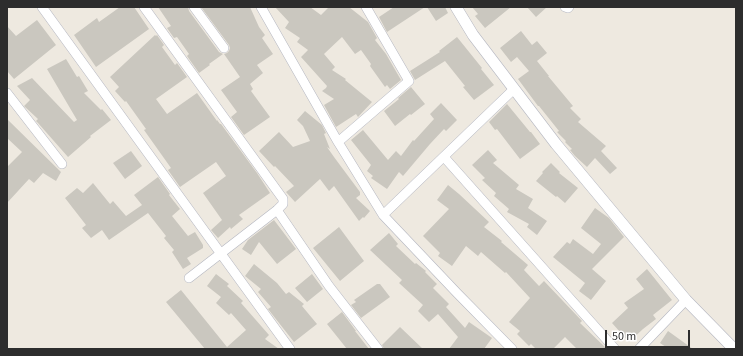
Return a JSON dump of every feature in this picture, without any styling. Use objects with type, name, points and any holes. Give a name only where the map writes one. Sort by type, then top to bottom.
[{"type":"street","points":[[42,7],[290,349]]},
{"type":"street","points":[[144,7],[283,199],[282,204],[277,210],[189,278]]},
{"type":"street","points":[[194,7],[224,48]]},
{"type":"street","points":[[261,7],[338,142],[383,215],[512,349]]},
{"type":"street","points":[[338,142],[409,81],[366,7]]},
{"type":"street","points":[[456,7],[473,35],[556,144],[686,300],[734,349]]},
{"type":"street","points":[[565,7],[569,7]]},
{"type":"street","points":[[383,215],[514,89]]},
{"type":"street","points":[[7,93],[62,164]]},
{"type":"street","points":[[444,157],[615,349]]},
{"type":"street","points":[[277,210],[329,286],[378,349]]},
{"type":"street","points":[[639,349],[686,300]]},
{"type":"building","points":[[120,7],[134,7],[149,29],[96,67],[74,35],[97,18],[99,22]]},
{"type":"building","points":[[158,7],[188,7],[189,11],[219,52],[223,54],[199,73],[187,56],[189,54],[177,37],[174,38],[167,28],[171,26]]},
{"type":"building","points":[[201,7],[250,7],[259,27],[265,35],[262,38],[273,54],[257,65],[263,73],[250,84],[253,89],[251,91],[270,117],[244,135],[231,117],[237,112],[221,90],[240,77],[224,54],[229,51],[229,45]]},
{"type":"building","points":[[275,7],[310,7],[321,15],[329,7],[349,7],[368,22],[377,38],[375,40],[386,54],[401,80],[390,89],[387,85],[385,87],[361,50],[355,54],[342,37],[324,54],[335,67],[332,70],[346,79],[345,80],[372,102],[358,117],[356,114],[336,127],[324,105],[334,99],[322,91],[327,86],[301,57],[308,50],[297,42],[300,38],[285,28],[289,22]]},
{"type":"building","points":[[394,7],[425,7],[387,32],[379,17]]},
{"type":"building","points":[[427,7],[445,7],[448,13],[436,21]]},
{"type":"building","points":[[472,7],[511,7],[485,28],[475,16],[478,14]]},
{"type":"building","points":[[527,7],[547,7],[536,17]]},
{"type":"building","points":[[37,20],[56,45],[14,79],[7,71],[7,26],[16,36]]},
{"type":"building","points":[[521,31],[532,45],[537,41],[547,53],[537,61],[573,106],[570,108],[581,119],[578,122],[606,146],[601,151],[617,168],[610,174],[595,158],[587,167],[575,156],[570,150],[572,149],[565,142],[566,141],[557,132],[559,131],[518,79],[529,71],[517,57],[511,62],[500,48]]},
{"type":"building","points":[[155,35],[157,35],[164,45],[162,47],[175,65],[177,63],[187,77],[156,99],[167,114],[197,93],[257,173],[270,193],[239,215],[243,219],[231,229],[230,227],[218,238],[211,230],[222,220],[203,193],[226,176],[216,162],[180,187],[168,170],[171,168],[144,130],[146,129],[126,101],[125,102],[115,91],[119,87],[110,77]]},
{"type":"building","points":[[457,37],[494,85],[474,100],[445,61],[415,80],[410,71],[440,52],[439,51]]},
{"type":"building","points":[[66,59],[88,91],[84,93],[101,110],[102,109],[111,120],[90,136],[91,137],[68,157],[36,121],[38,119],[24,106],[30,100],[17,86],[32,78],[74,122],[77,120],[47,69]]},
{"type":"building","points":[[411,87],[425,104],[395,126],[384,111]]},
{"type":"building","points":[[441,103],[457,120],[446,131],[444,129],[403,176],[399,172],[387,189],[371,178],[373,176],[367,171],[371,165],[351,140],[363,130],[388,160],[396,151],[401,156],[413,140],[414,141],[434,119],[430,114]]},
{"type":"building","points":[[507,104],[540,144],[520,159],[497,129],[495,130],[489,122]]},
{"type":"building","points":[[305,111],[322,125],[326,133],[324,134],[330,149],[327,147],[360,192],[360,195],[356,198],[370,211],[359,221],[334,186],[329,191],[320,179],[295,202],[286,192],[294,186],[259,151],[279,132],[293,147],[310,141],[303,126],[297,120]]},
{"type":"building","points":[[7,119],[61,172],[56,181],[43,173],[34,183],[29,179],[7,203],[7,167],[22,152],[7,138]]},
{"type":"building","points":[[488,150],[497,160],[493,163],[519,185],[516,189],[533,199],[528,208],[547,221],[537,235],[527,227],[529,224],[507,212],[509,209],[494,196],[496,193],[482,180],[485,178],[472,165]]},
{"type":"building","points":[[131,151],[142,166],[125,179],[113,163]]},
{"type":"building","points":[[551,163],[560,172],[559,173],[578,188],[565,203],[536,181]]},
{"type":"building","points":[[158,177],[180,209],[172,216],[188,236],[195,232],[203,245],[203,248],[187,258],[191,264],[183,269],[172,252],[174,250],[164,238],[166,236],[148,213],[109,240],[102,230],[91,238],[82,228],[86,225],[65,198],[77,188],[83,193],[93,183],[110,204],[113,201],[126,216],[142,205],[134,195]]},
{"type":"building","points":[[448,185],[489,222],[484,227],[528,265],[524,270],[539,286],[544,281],[582,321],[580,323],[607,349],[577,349],[565,337],[553,349],[536,349],[531,344],[529,346],[517,334],[520,331],[509,322],[530,298],[506,272],[505,273],[481,252],[478,256],[466,246],[452,266],[438,256],[440,253],[423,236],[449,209],[437,200]]},
{"type":"building","points":[[595,208],[609,218],[624,237],[592,269],[606,281],[591,300],[579,291],[585,283],[553,257],[567,242],[570,244],[573,239],[593,254],[601,244],[581,228]]},
{"type":"building","points":[[274,220],[296,249],[277,264],[259,242],[251,255],[242,249],[248,240]]},
{"type":"building","points":[[339,227],[364,261],[340,281],[313,248]]},
{"type":"building","points":[[389,233],[398,244],[396,246],[415,264],[416,263],[426,271],[425,272],[437,284],[433,288],[449,304],[446,307],[465,328],[469,322],[492,338],[484,349],[449,349],[458,337],[438,314],[429,322],[418,311],[423,305],[399,283],[402,280],[370,250]]},
{"type":"building","points":[[254,264],[277,283],[286,294],[289,292],[304,304],[302,306],[317,324],[294,342],[268,309],[271,307],[258,292],[261,289],[245,276]]},
{"type":"building","points":[[647,269],[672,300],[653,315],[656,319],[629,342],[612,323],[628,308],[624,303],[644,289],[636,279]]},
{"type":"building","points":[[216,274],[229,284],[227,286],[243,301],[241,303],[269,335],[265,339],[279,349],[205,349],[166,302],[181,290],[227,347],[246,330],[231,313],[229,315],[216,303],[221,297],[207,286]]},
{"type":"building","points":[[312,274],[323,289],[307,302],[295,288]]},
{"type":"building","points":[[377,284],[380,284],[390,297],[361,318],[351,305],[356,302],[354,300]]},
{"type":"building","points":[[342,312],[369,349],[347,349],[327,324]]},
{"type":"building","points":[[400,327],[423,349],[384,349],[382,345]]},
{"type":"building","points":[[668,331],[693,349],[669,349],[660,343]]}]
